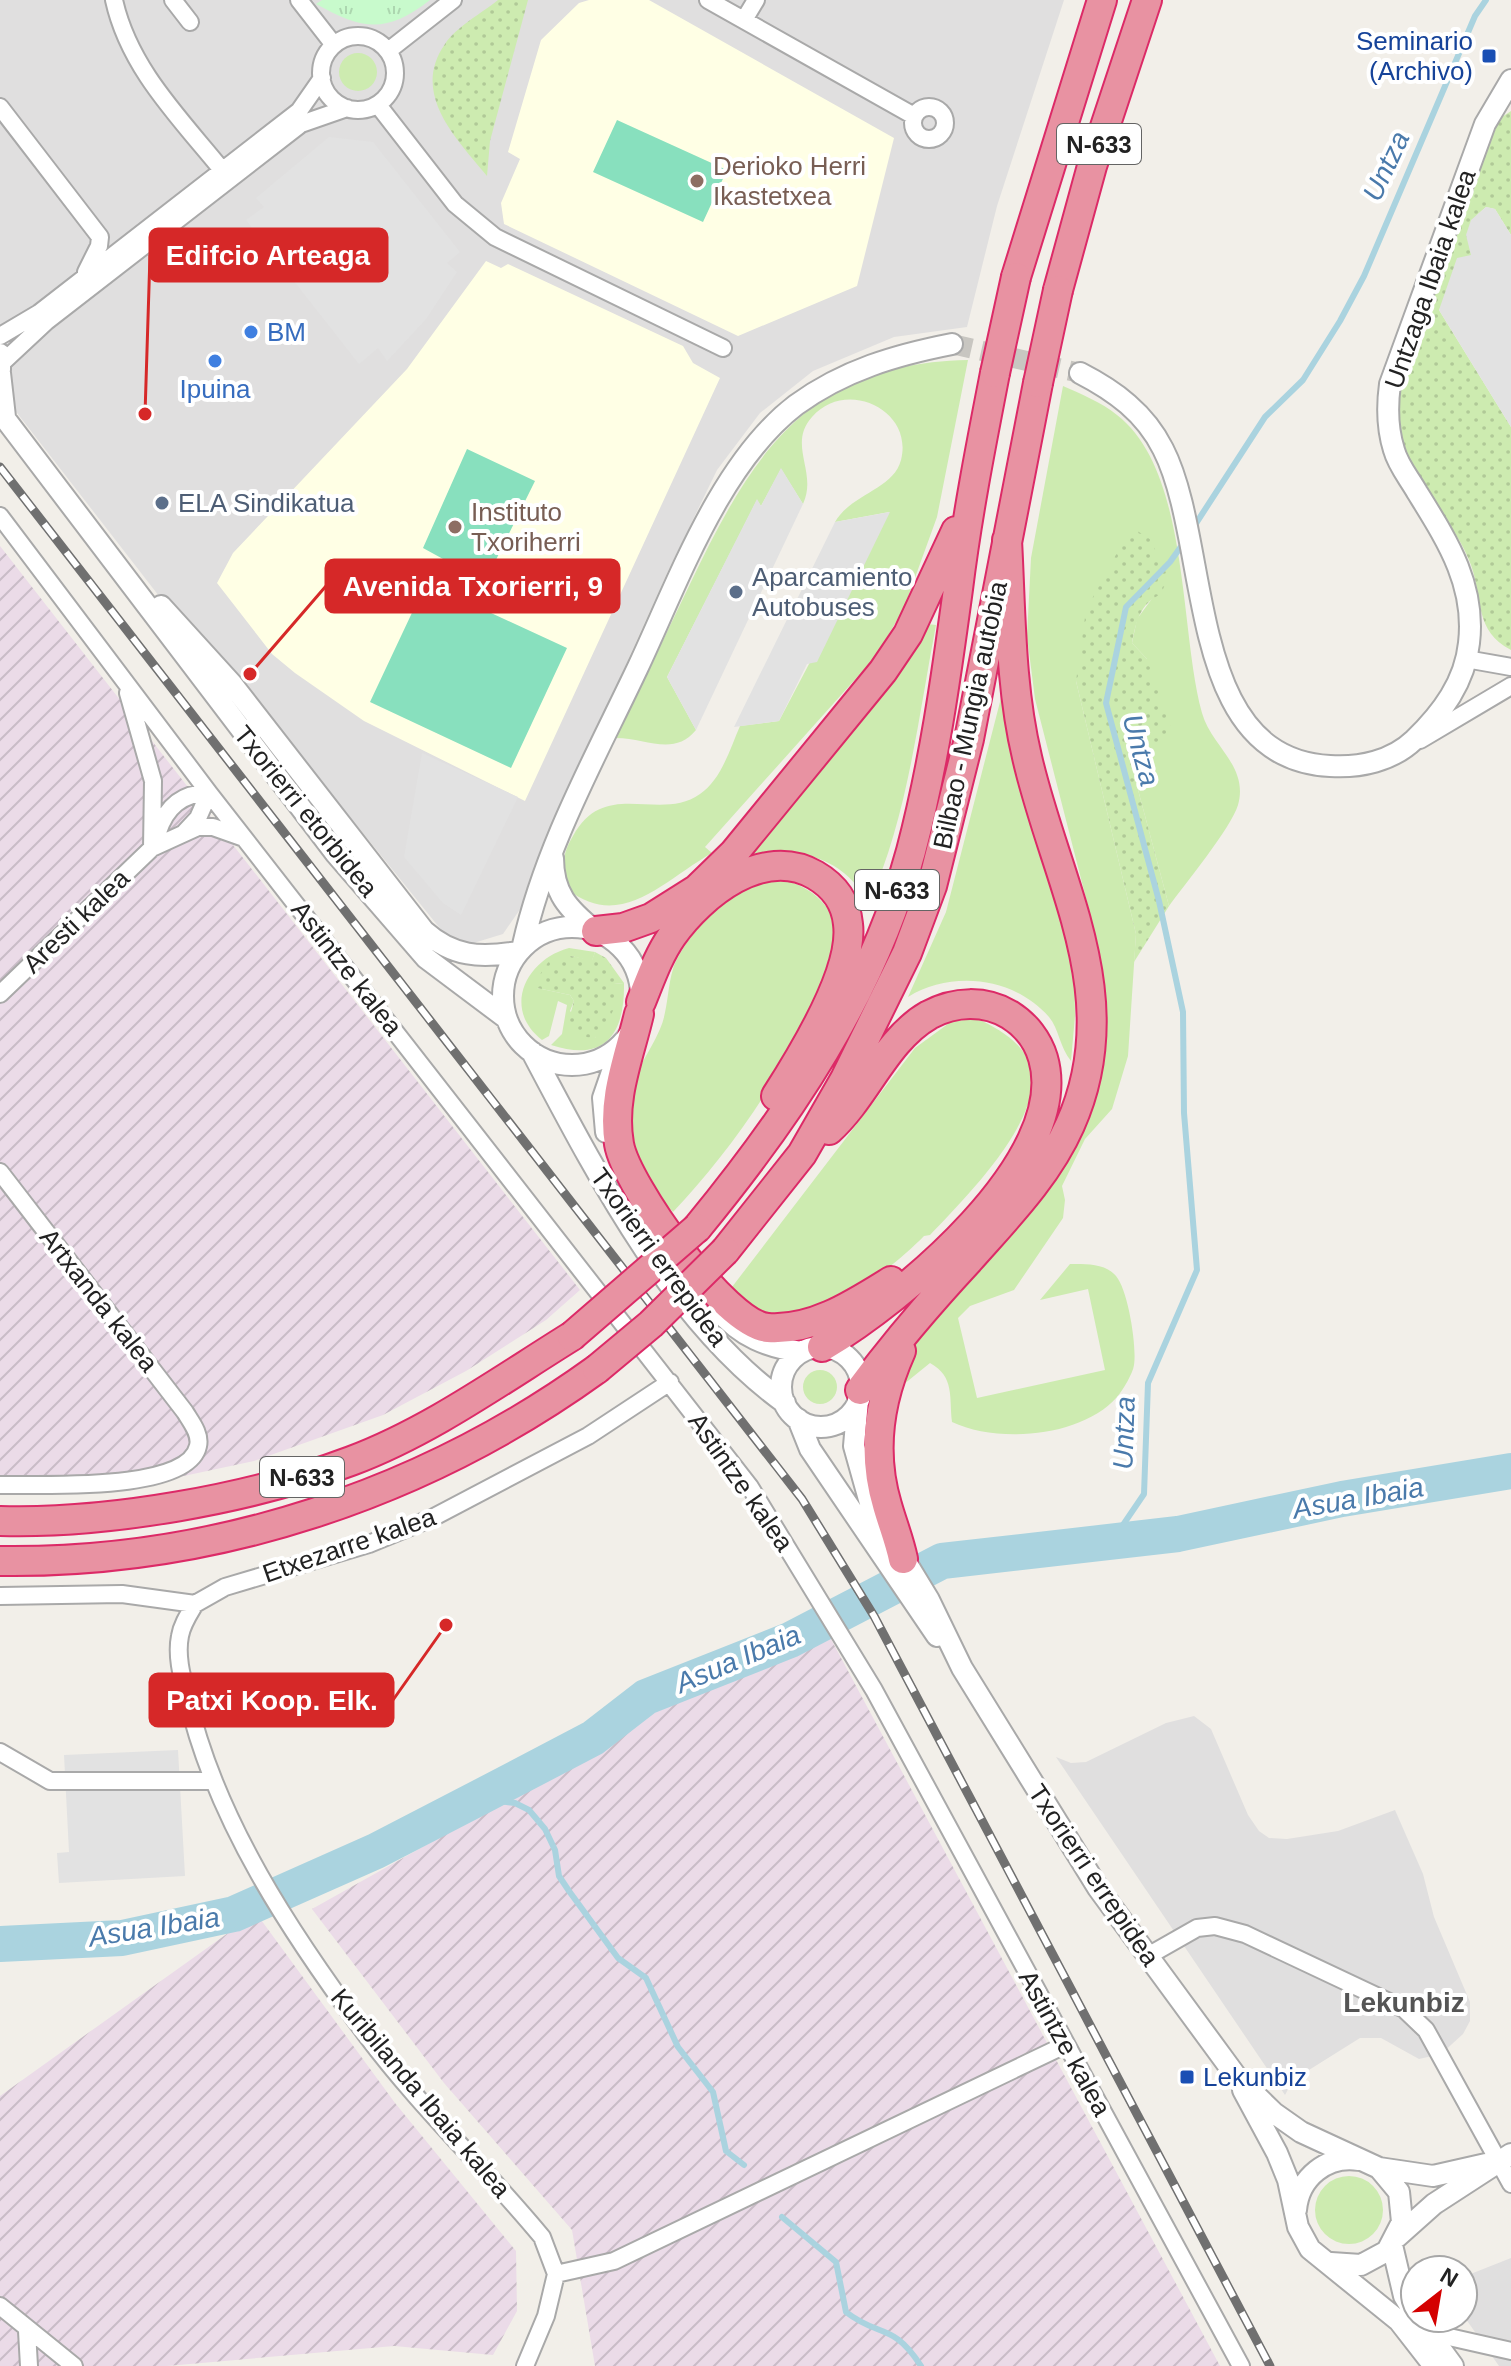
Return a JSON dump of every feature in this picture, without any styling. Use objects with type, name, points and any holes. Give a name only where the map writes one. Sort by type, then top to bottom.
[{"type":"highway","name":"Bilbao - Mungia autobia","points":[[690,1222],[759,1152],[827,1049],[857,990],[910,854],[941,726],[971,502],[1016,277],[1102,0]]},
{"type":"highway","name":"Bilbao - Mungia autobia","points":[[0,1561],[98,1558],[215,1542],[288,1523],[385,1488],[497,1433],[542,1408],[597,1369],[651,1324],[725,1251],[802,1154],[876,1020],[907,953],[932,886],[969,739],[1058,290],[1101,137],[1147,0]]},
{"type":"highway","points":[[596,931],[623,928],[651,918],[697,889],[734,853],[900,646],[932,588],[971,502]]},
{"type":"highway","points":[[859,1395],[916,1318],[1023,1200],[1049,1165],[1071,1125],[1090,1052],[1092,1013],[1082,941],[1027,758],[1015,691],[1007,540]]},
{"type":"highway","points":[[690,1222],[790,1074],[817,1022],[848,943],[844,907],[825,881],[808,871],[767,865],[749,870],[688,918],[672,936],[640,1008],[618,1089],[619,1146],[628,1174],[656,1218],[724,1303],[741,1317],[765,1328],[815,1321],[854,1304],[897,1277],[932,1264]]},
{"type":"highway","points":[[802,1154],[844,1117],[888,1056],[930,1015],[964,1003],[987,1005],[1010,1015],[1027,1029],[1040,1048],[1049,1092],[1043,1116],[1022,1161],[1004,1185],[932,1264],[876,1313],[811,1349]]},
{"type":"highway","name":"N-633","points":[[0,1521],[97,1516],[252,1493],[352,1461],[452,1410],[572,1336],[648,1272],[690,1222]]},
{"type":"highway","points":[[899,1562],[879,1470],[879,1428],[888,1380],[916,1318]]},
{"type":"street","points":[[114,0],[124,39],[136,62],[222,170]]},
{"type":"street","points":[[173,0],[190,22]]},
{"type":"street","points":[[299,0],[334,45]]},
{"type":"street","points":[[388,51],[453,0]]},
{"type":"street","points":[[708,0],[914,116]]},
{"type":"street","points":[[744,20],[756,0]]},
{"type":"street","points":[[0,365],[47,321],[301,124],[347,108],[368,109],[378,105],[387,97],[396,74],[388,51],[380,42],[356,35],[334,45],[322,66],[322,78],[330,97],[347,108]]},
{"type":"street","points":[[0,336],[27,322],[299,111],[322,78]]},
{"type":"street","name":"Untzaga Ibaia kalea","points":[[1405,749],[1436,720],[1462,676],[1470,621],[1461,570],[1397,458],[1390,435],[1388,403],[1393,373],[1485,124],[1511,80]]},
{"type":"street","points":[[378,105],[455,204],[495,237],[723,348]]},
{"type":"street","points":[[0,107],[100,237],[99,246],[82,279]]},
{"type":"street","points":[[553,846],[553,875],[561,900],[627,954],[639,978],[640,1008],[623,1043],[600,1060],[586,1064],[558,1064],[532,1052],[516,1037],[506,1018],[504,983],[521,949],[553,846],[699,539],[745,459],[795,406],[827,385],[892,356],[952,344]]},
{"type":"street","name":"Txorierri etorbidea","points":[[0,365],[2,415],[131,580],[144,606],[336,854],[426,958],[506,1018]]},
{"type":"street","points":[[1080,373],[1112,389],[1141,415],[1163,449],[1180,493],[1190,551],[1226,691],[1262,744],[1294,760],[1350,767],[1380,760],[1405,749],[1511,686]]},
{"type":"street","name":"Astintze kalea","points":[[0,516],[209,793],[750,1487],[841,1635],[1241,2366]]},
{"type":"street","name":"Txorierri etorbidea","points":[[131,580],[153,597],[231,683],[406,912],[436,942],[464,955],[521,949]]},
{"type":"street","points":[[1466,659],[1511,667]]},
{"type":"street","name":"Astintze kalea","points":[[122,677],[153,781],[152,848]]},
{"type":"street","name":"Aresti kalea","points":[[152,848],[167,811],[193,793],[209,793]]},
{"type":"street","points":[[184,833],[198,818],[209,793]]},
{"type":"street","name":"Aresti kalea","points":[[0,994],[152,848],[198,827],[213,827],[244,838]]},
{"type":"street","points":[[521,949],[548,931],[565,927],[596,931]]},
{"type":"street","name":"Txorierri errepidea","points":[[623,1043],[603,1098],[604,1120],[614,1162],[641,1208],[706,1295],[740,1331],[759,1344],[811,1349]]},
{"type":"street","name":"Txorierri errepidea","points":[[532,1052],[610,1199],[696,1316],[734,1359],[792,1411],[810,1449],[899,1562]]},
{"type":"street","name":"Artxanda kalea","points":[[0,1172],[196,1429],[198,1446],[190,1459],[177,1469],[145,1479],[0,1485]]},
{"type":"street","points":[[811,1349],[842,1353],[850,1360],[860,1379],[859,1395],[846,1417],[828,1426],[792,1411],[781,1380],[791,1359],[811,1349]]},
{"type":"street","name":"Etxezarre kalea","points":[[195,1604],[225,1587],[369,1544],[432,1518],[588,1436],[670,1382]]},
{"type":"street","name":"Txorierri errepidea","points":[[859,1395],[854,1446],[870,1503],[922,1604],[1098,1888],[1236,2076],[1274,2113],[1301,2132],[1373,2165]]},
{"type":"street","points":[[0,1596],[122,1594],[195,1604]]},
{"type":"street","name":"Kuribilanda Ibaia kalea","points":[[195,1604],[179,1637],[179,1659],[193,1723],[214,1781],[255,1864],[283,1913],[369,2039],[542,2237],[556,2274]]},
{"type":"street","points":[[0,1752],[50,1781],[214,1781]]},
{"type":"street","points":[[1146,1957],[1197,1928],[1215,1926],[1245,1934],[1404,2009],[1426,2030],[1504,2158],[1511,2184]]},
{"type":"street","points":[[525,2366],[546,2316],[556,2274],[614,2261],[1065,2045]]},
{"type":"street","name":"Txorierri errepidea","points":[[1236,2076],[1277,2153],[1288,2180],[1298,2227],[1310,2249],[1399,2321],[1434,2366]]},
{"type":"street","points":[[1296,2214],[1301,2189],[1318,2169],[1341,2160],[1433,2176],[1504,2158]]},
{"type":"street","points":[[1331,2263],[1361,2265],[1375,2260],[1434,2204],[1504,2158]]},
{"type":"street","points":[[1373,2165],[1391,2178],[1403,2207],[1394,2241],[1399,2268]]},
{"type":"street","points":[[0,2306],[27,2331],[74,2366]]},
{"type":"street","points":[[27,2331],[29,2366]]},
{"type":"street","points":[[1430,2334],[1453,2366]]},
{"type":"street","points":[[1459,2334],[1511,2351]]},
{"type":"shaded area","points":[[0,0],[1064,0],[997,206],[967,327],[894,337],[813,371],[760,413],[717,470],[668,571],[538,860],[523,905],[503,934],[467,945],[447,937],[222,659],[176,618],[0,391]]},
{"type":"shaded area","name":"Derioko Herri Ikastetxea","points":[[589,0],[649,0],[894,138],[857,286],[738,336],[504,224],[501,203],[520,159],[508,152],[541,40],[579,3]]},
{"type":"shaded area","points":[[329,137],[373,142],[460,252],[447,263],[457,272],[426,319],[387,361],[378,348],[359,364],[246,220],[264,207],[256,198]]},
{"type":"shaded area","points":[[1486,207],[1495,209],[1511,235],[1511,427],[1439,310],[1457,258],[1471,255],[1466,235],[1471,220]]},
{"type":"shaded area","name":"Instituto Txoriherri","points":[[486,261],[501,268],[508,264],[683,346],[693,363],[720,378],[525,801],[364,721],[295,673],[272,654],[217,583],[233,553],[407,369]]},
{"type":"shaded area","name":"Aparcamiento Autobuses","points":[[781,468],[803,504],[696,730],[667,677],[757,499],[761,506]]},
{"type":"shaded area","name":"Aparcamiento Autobuses","points":[[890,512],[817,662],[807,664],[779,721],[734,727],[835,522]]},
{"type":"shaded area","points":[[0,546],[580,1290],[546,1320],[466,1371],[383,1415],[254,1461],[179,1477],[78,1484],[0,1485]]},
{"type":"shaded area","points":[[422,753],[518,797],[461,915],[443,903],[404,857]]},
{"type":"shaded area","points":[[825,1628],[1220,2366],[595,2366],[572,2230],[444,2083],[312,1909],[512,1797],[676,1691],[799,1644]]},
{"type":"shaded area","points":[[1194,1716],[1211,1729],[1248,1815],[1259,1831],[1269,1838],[1287,1839],[1338,1831],[1395,1810],[1423,1874],[1434,1917],[1470,2002],[1470,2021],[1463,2034],[1441,2054],[1419,2059],[1381,2038],[1360,2038],[1293,2080],[1285,2095],[1056,1757],[1071,1763],[1086,1762],[1166,1723]]},
{"type":"shaded area","points":[[178,1750],[185,1876],[59,1883],[57,1853],[69,1852],[64,1755]]},
{"type":"shaded area","points":[[256,1913],[395,2103],[516,2251],[517,2311],[493,2355],[394,2346],[167,2366],[0,2366],[0,2096]]},
{"type":"shaded area","points":[[1511,2258],[1511,2366],[1499,2366],[1476,2334],[1479,2334],[1479,2271]]},
{"type":"green space","points":[[322,0],[430,0],[400,19],[374,24],[347,19],[316,4]]},
{"type":"green space","points":[[498,0],[528,0],[490,141],[487,176],[451,131],[435,98],[433,81],[436,63],[445,44],[462,26]]},
{"type":"green space","points":[[358,53],[371,59],[377,72],[371,85],[358,91],[345,85],[339,72],[345,59]]},
{"type":"green space","points":[[1511,111],[1511,235],[1495,209],[1486,207],[1480,212],[1469,228],[1472,256],[1439,310],[1511,427],[1511,650],[1499,642],[1485,624],[1475,578],[1464,549],[1409,461],[1401,437],[1398,407],[1400,383],[1499,119]]},
{"type":"green space","points":[[617,120],[727,170],[703,222],[593,172]]},
{"type":"green space","points":[[968,360],[937,517],[904,608],[876,656],[705,847],[712,853],[659,888],[624,904],[606,905],[587,901],[567,889],[563,868],[565,855],[573,836],[586,818],[616,804],[684,802],[700,794],[714,781],[740,726],[779,721],[889,512],[835,522],[851,504],[881,485],[897,470],[902,442],[897,426],[887,414],[874,405],[858,400],[842,400],[826,406],[812,417],[802,438],[807,481],[803,504],[781,469],[761,506],[757,500],[667,677],[696,730],[678,743],[669,744],[616,738],[713,537],[763,457],[792,424],[826,398],[866,378],[913,365]]},
{"type":"green space","points":[[1063,386],[1098,402],[1117,415],[1141,440],[1158,474],[1170,512],[1178,554],[1202,713],[1234,767],[1240,791],[1238,805],[1227,827],[1169,906],[1128,752],[1147,659],[1132,643],[1137,619],[1168,577],[1076,681],[1136,934],[1128,1056],[1112,1109],[1085,1139],[1062,1186],[1065,1200],[1063,1218],[1014,1290],[970,1306],[958,1318],[977,1398],[1105,1370],[1088,1289],[1040,1300],[1070,1264],[1101,1266],[1116,1276],[1128,1305],[1134,1365],[1119,1394],[1102,1410],[1083,1421],[1039,1433],[992,1433],[952,1422],[947,1381],[930,1363],[877,1406],[878,1387],[1089,1105],[1105,1045],[1098,945],[1035,699],[1027,636],[1031,558]]},
{"type":"green space","points":[[467,449],[535,481],[485,582],[423,548]]},
{"type":"green space","points":[[1131,527],[1150,539],[1168,577],[1161,594],[1148,603],[1140,614],[1132,643],[1147,659],[1174,736],[1128,752],[1169,906],[1134,962],[1136,934],[1076,681],[1086,610]]},
{"type":"green space","points":[[426,583],[567,648],[511,768],[370,702]]},
{"type":"green space","points":[[927,624],[936,625],[910,767],[893,837],[868,905],[845,874],[813,856],[775,852],[738,862]]},
{"type":"green space","points":[[1001,698],[1074,958],[1075,1016],[1071,1061],[1049,1017],[1018,993],[1001,986],[963,981],[944,983],[908,997],[946,912]]},
{"type":"green space","points":[[781,879],[814,894],[837,921],[829,960],[815,999],[776,1077],[726,1150],[673,1212],[647,1177],[635,1152],[628,1108],[631,1087],[660,1029],[673,969],[686,945],[707,918],[732,895],[756,882]]},
{"type":"green space","points":[[569,948],[595,952],[592,961],[571,956],[537,988],[570,995],[574,1001],[570,1011],[595,1038],[614,984],[624,983],[621,1017],[616,1030],[598,1047],[585,1050],[551,1045],[562,1034],[567,1005],[558,1001],[549,1036],[542,1040],[523,1014],[521,1000],[531,974],[554,954]]},
{"type":"green space","points":[[595,952],[606,958],[624,983],[614,984],[615,1006],[595,1038],[579,1035],[570,1027],[568,1023],[574,1001],[570,995],[537,988],[535,982],[549,961],[571,956],[592,960]]},
{"type":"green space","points":[[978,1019],[1019,1047],[1032,1074],[1031,1094],[1023,1116],[996,1161],[930,1235],[924,1236],[892,1265],[848,1295],[825,1307],[779,1317],[751,1308],[732,1287],[915,1048],[952,1021]]},
{"type":"green space","points":[[820,1370],[832,1375],[837,1387],[832,1399],[820,1404],[808,1399],[803,1387],[808,1375]]},
{"type":"green space","points":[[1349,2176],[1373,2186],[1383,2210],[1373,2234],[1349,2244],[1325,2234],[1315,2210],[1325,2186]]},
{"type":"waterway","name":"Untza","points":[[1193,528],[1265,417],[1303,380],[1340,321],[1364,276],[1475,16],[1486,0]]},
{"type":"waterway","name":"Untza","points":[[1110,1544],[1144,1494],[1148,1383],[1197,1270],[1184,1113],[1183,1012],[1159,901],[1106,703],[1126,607],[1170,562],[1185,541]]},
{"type":"waterway","name":"Asua Ibaia","points":[[0,1944],[122,1938],[234,1914],[376,1851],[593,1738],[646,1697],[790,1640],[942,1561],[1178,1534],[1342,1499],[1511,1471]]},
{"type":"waterway","points":[[475,1798],[515,1803],[529,1810],[545,1829],[555,1850],[559,1876],[618,1958],[646,1978],[678,2047],[713,2092],[726,2151],[744,2165]]},
{"type":"waterway","points":[[782,2217],[836,2262],[846,2312],[894,2336],[921,2366]]},
{"type":"tunnel","points":[[952,344],[1080,373]]},
{"type":"railway","points":[[0,467],[802,1499],[874,1616],[1270,2366]]},
{"type":"place","name":"Seminario (Archivo)","points":[[1489,56]]},
{"type":"place","name":"Derioko Herri Ikastetxea","points":[[697,181]]},
{"type":"place","name":"BM","points":[[251,332]]},
{"type":"place","name":"Ipuina","points":[[215,361]]},
{"type":"place","name":"Edifcio Arteaga","points":[[145,414]]},
{"type":"place","name":"ELA Sindikatua","points":[[162,503]]},
{"type":"place","name":"Instituto Txoriherri","points":[[455,527]]},
{"type":"place","name":"Aparcamiento Autobuses","points":[[736,592]]},
{"type":"place","name":"Avenida Txorierri, 9","points":[[250,674]]},
{"type":"place","name":"Patxi Koop. Elk.","points":[[446,1625]]},
{"type":"place","name":"Lekunbiz","points":[[1187,2077]]},
{"type":"district","name":"Lekunbiz","points":[[1404,2002]]}]
